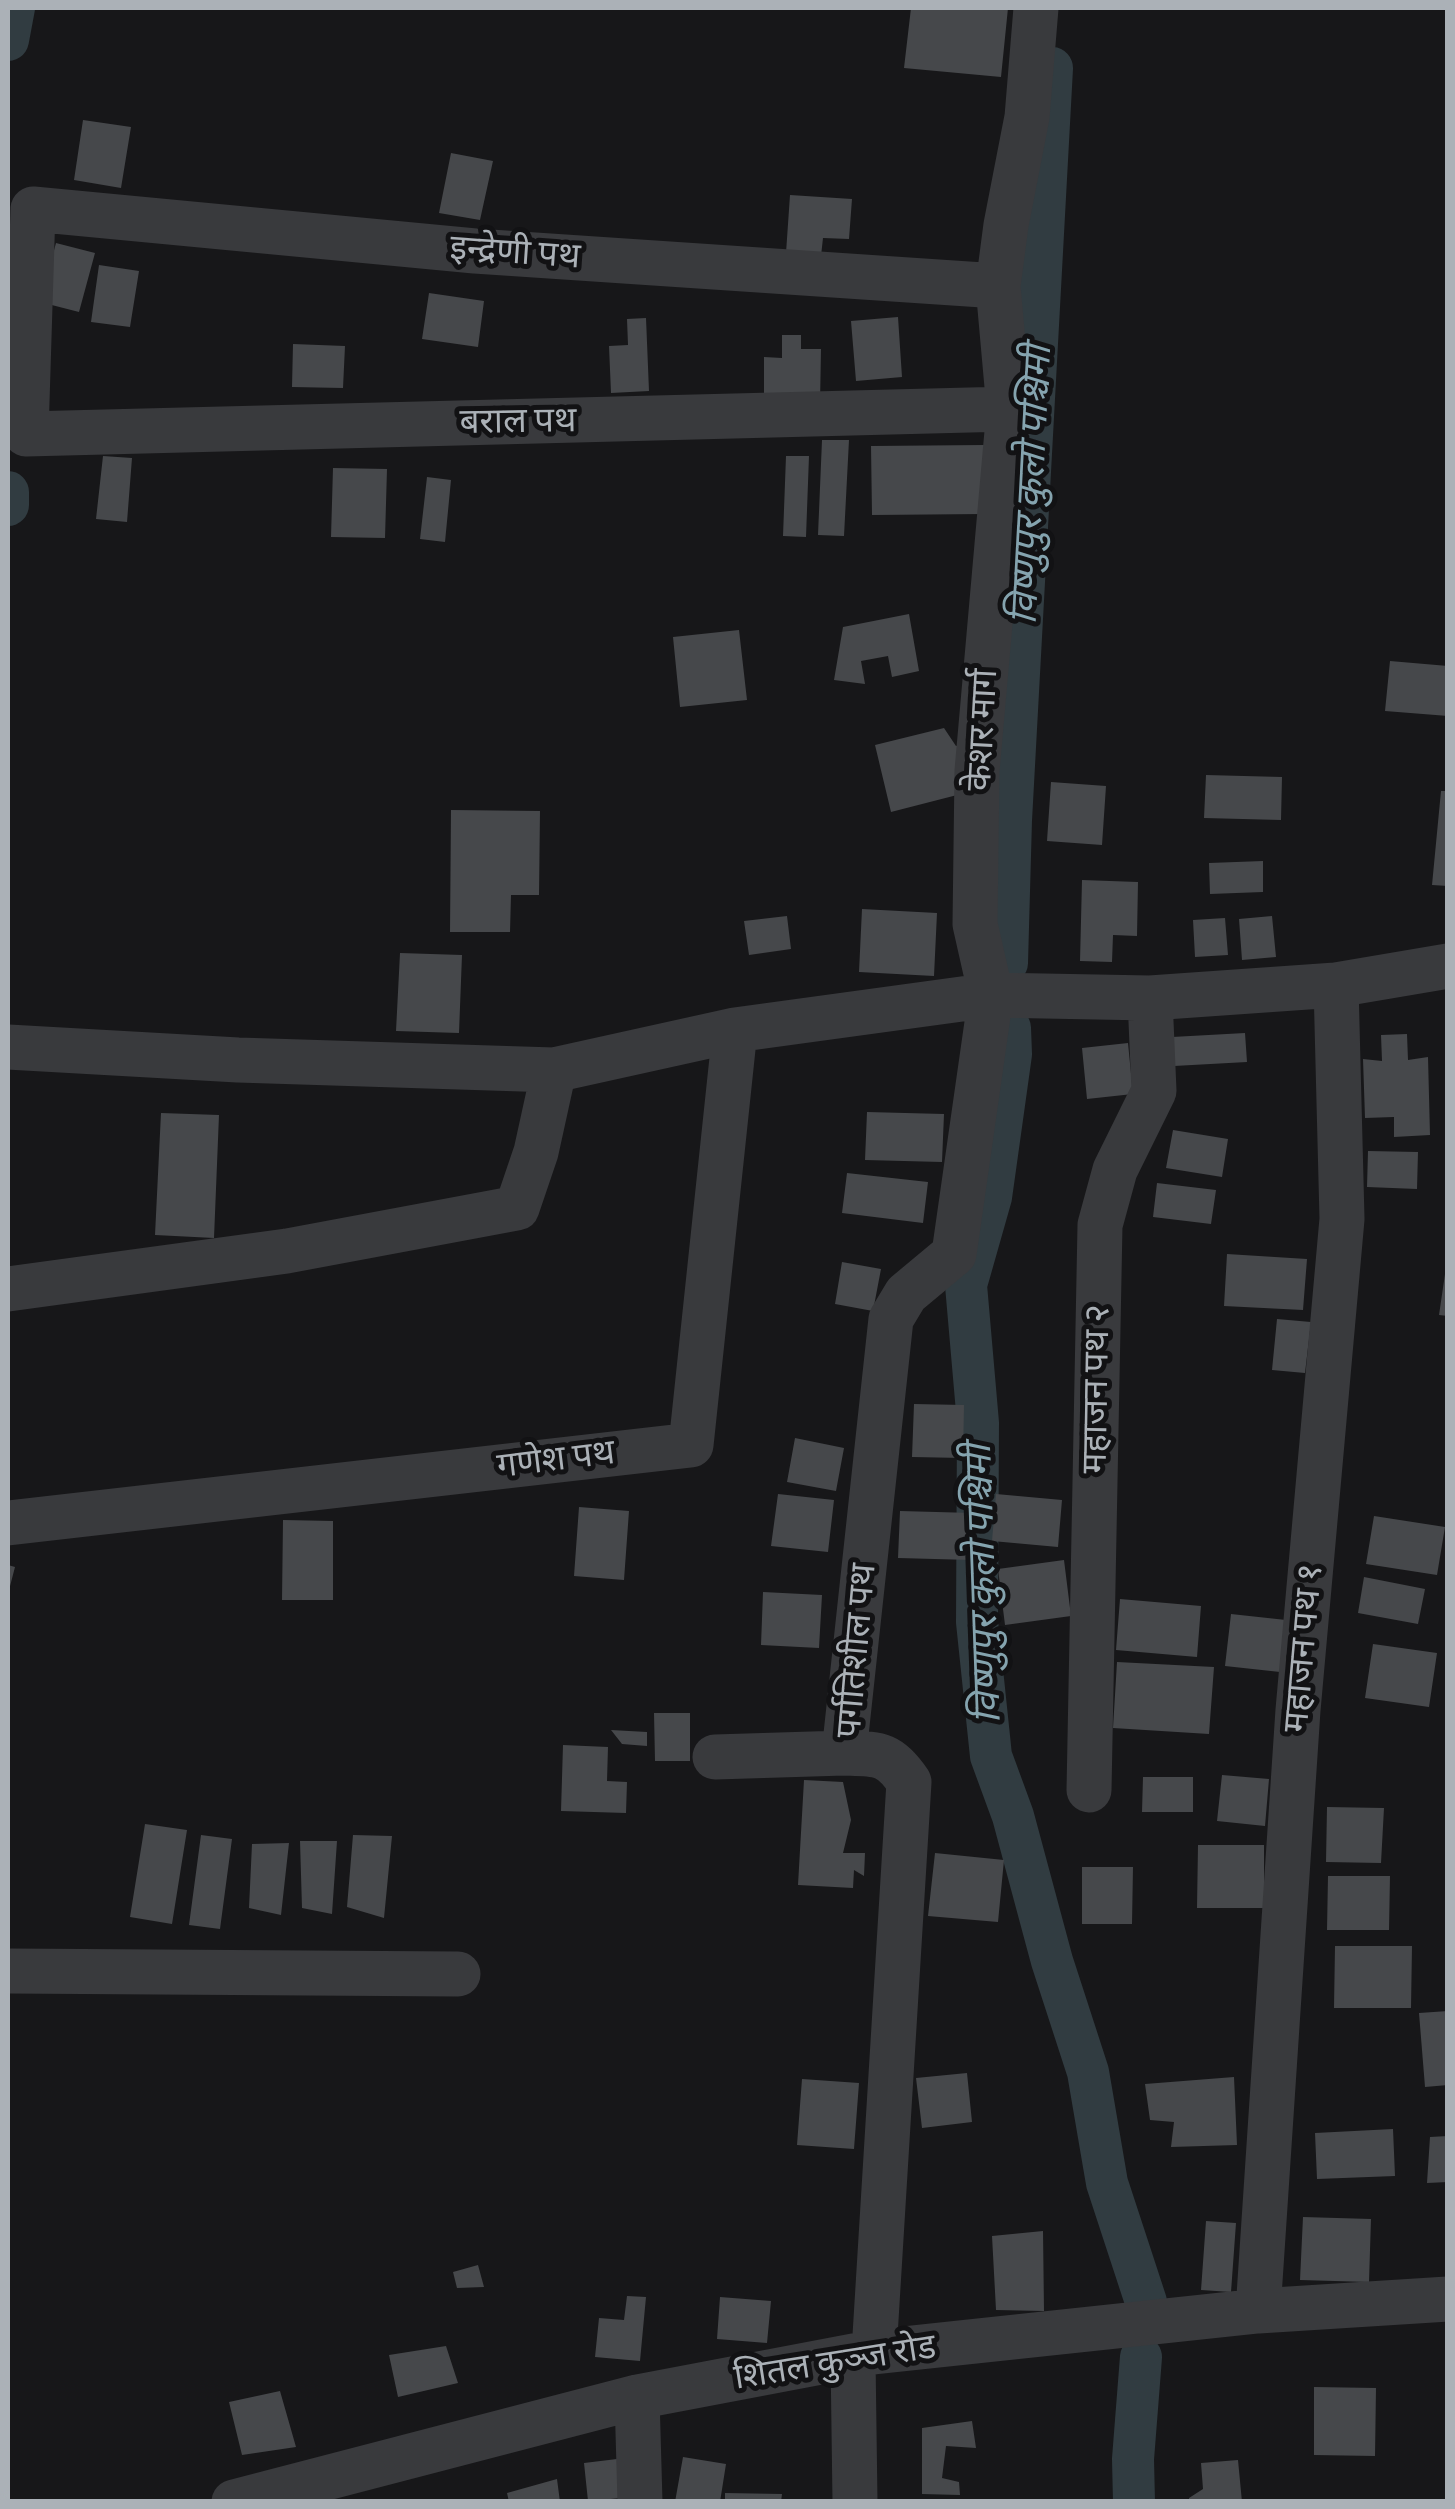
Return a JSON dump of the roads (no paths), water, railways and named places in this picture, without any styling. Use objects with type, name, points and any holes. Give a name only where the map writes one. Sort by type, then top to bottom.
[{"type":"street","name":"केशर मार्ग","points":[[991,995],[975,924],[977,772],[1009,409],[998,286],[1026,117],[1036,8]]},
{"type":"street","name":"इन्द्रेणी पथ","points":[[18,344],[32,209],[475,251],[998,286]]},
{"type":"street","name":"बराल पथ","points":[[18,344],[26,434],[1009,409]]},
{"type":"street","points":[[10,1047],[238,1060],[554,1070],[735,1030],[991,995],[1150,998],[1336,985],[1448,966]]},
{"type":"street","name":"महाजन पथ १","points":[[1258,2311],[1298,1710],[1342,1219],[1336,985]]},
{"type":"street","name":"पर्गतिशील पथ","points":[[855,2502],[909,1782],[897,1764],[885,1756],[844,1753],[891,1320],[906,1294],[954,1254],[991,995]]},
{"type":"street","name":"महाजन पथ २","points":[[1089,1790],[1100,1225],[1115,1170],[1154,1092],[1150,998]]},
{"type":"street","name":"गणेश पथ","points":[[8,1524],[692,1445],[735,1030]]},
{"type":"street","points":[[8,1288],[287,1252],[517,1208],[536,1152],[554,1070]]},
{"type":"street","points":[[714,1756],[844,1753]]},
{"type":"street","points":[[8,1971],[458,1974]]},
{"type":"street","name":"शितल कुञ्ज रोड","points":[[234,2502],[636,2397],[864,2354],[1258,2311],[1448,2298]]},
{"type":"street","points":[[636,2397],[640,2502]]},
{"type":"waterway","points":[[8,40],[14,8]]},
{"type":"waterway","name":"विष्णुपुर कुलो पश्चिमी","points":[[1007,963],[1011,820],[1052,68]]},
{"type":"waterway","points":[[8,492],[8,505]]},
{"type":"waterway","name":"विष्णुपुर कुलो पश्चिमी","points":[[1010,1028],[1011,1054],[991,1197],[966,1285],[978,1423],[977,1622],[991,1756],[1013,1816],[1052,1961],[1088,2072],[1107,2183],[1146,2302]]},
{"type":"waterway","name":"विष्णुपुर कुलो पश्चिमी","points":[[1134,2502],[1133,2459],[1141,2357]]}]
